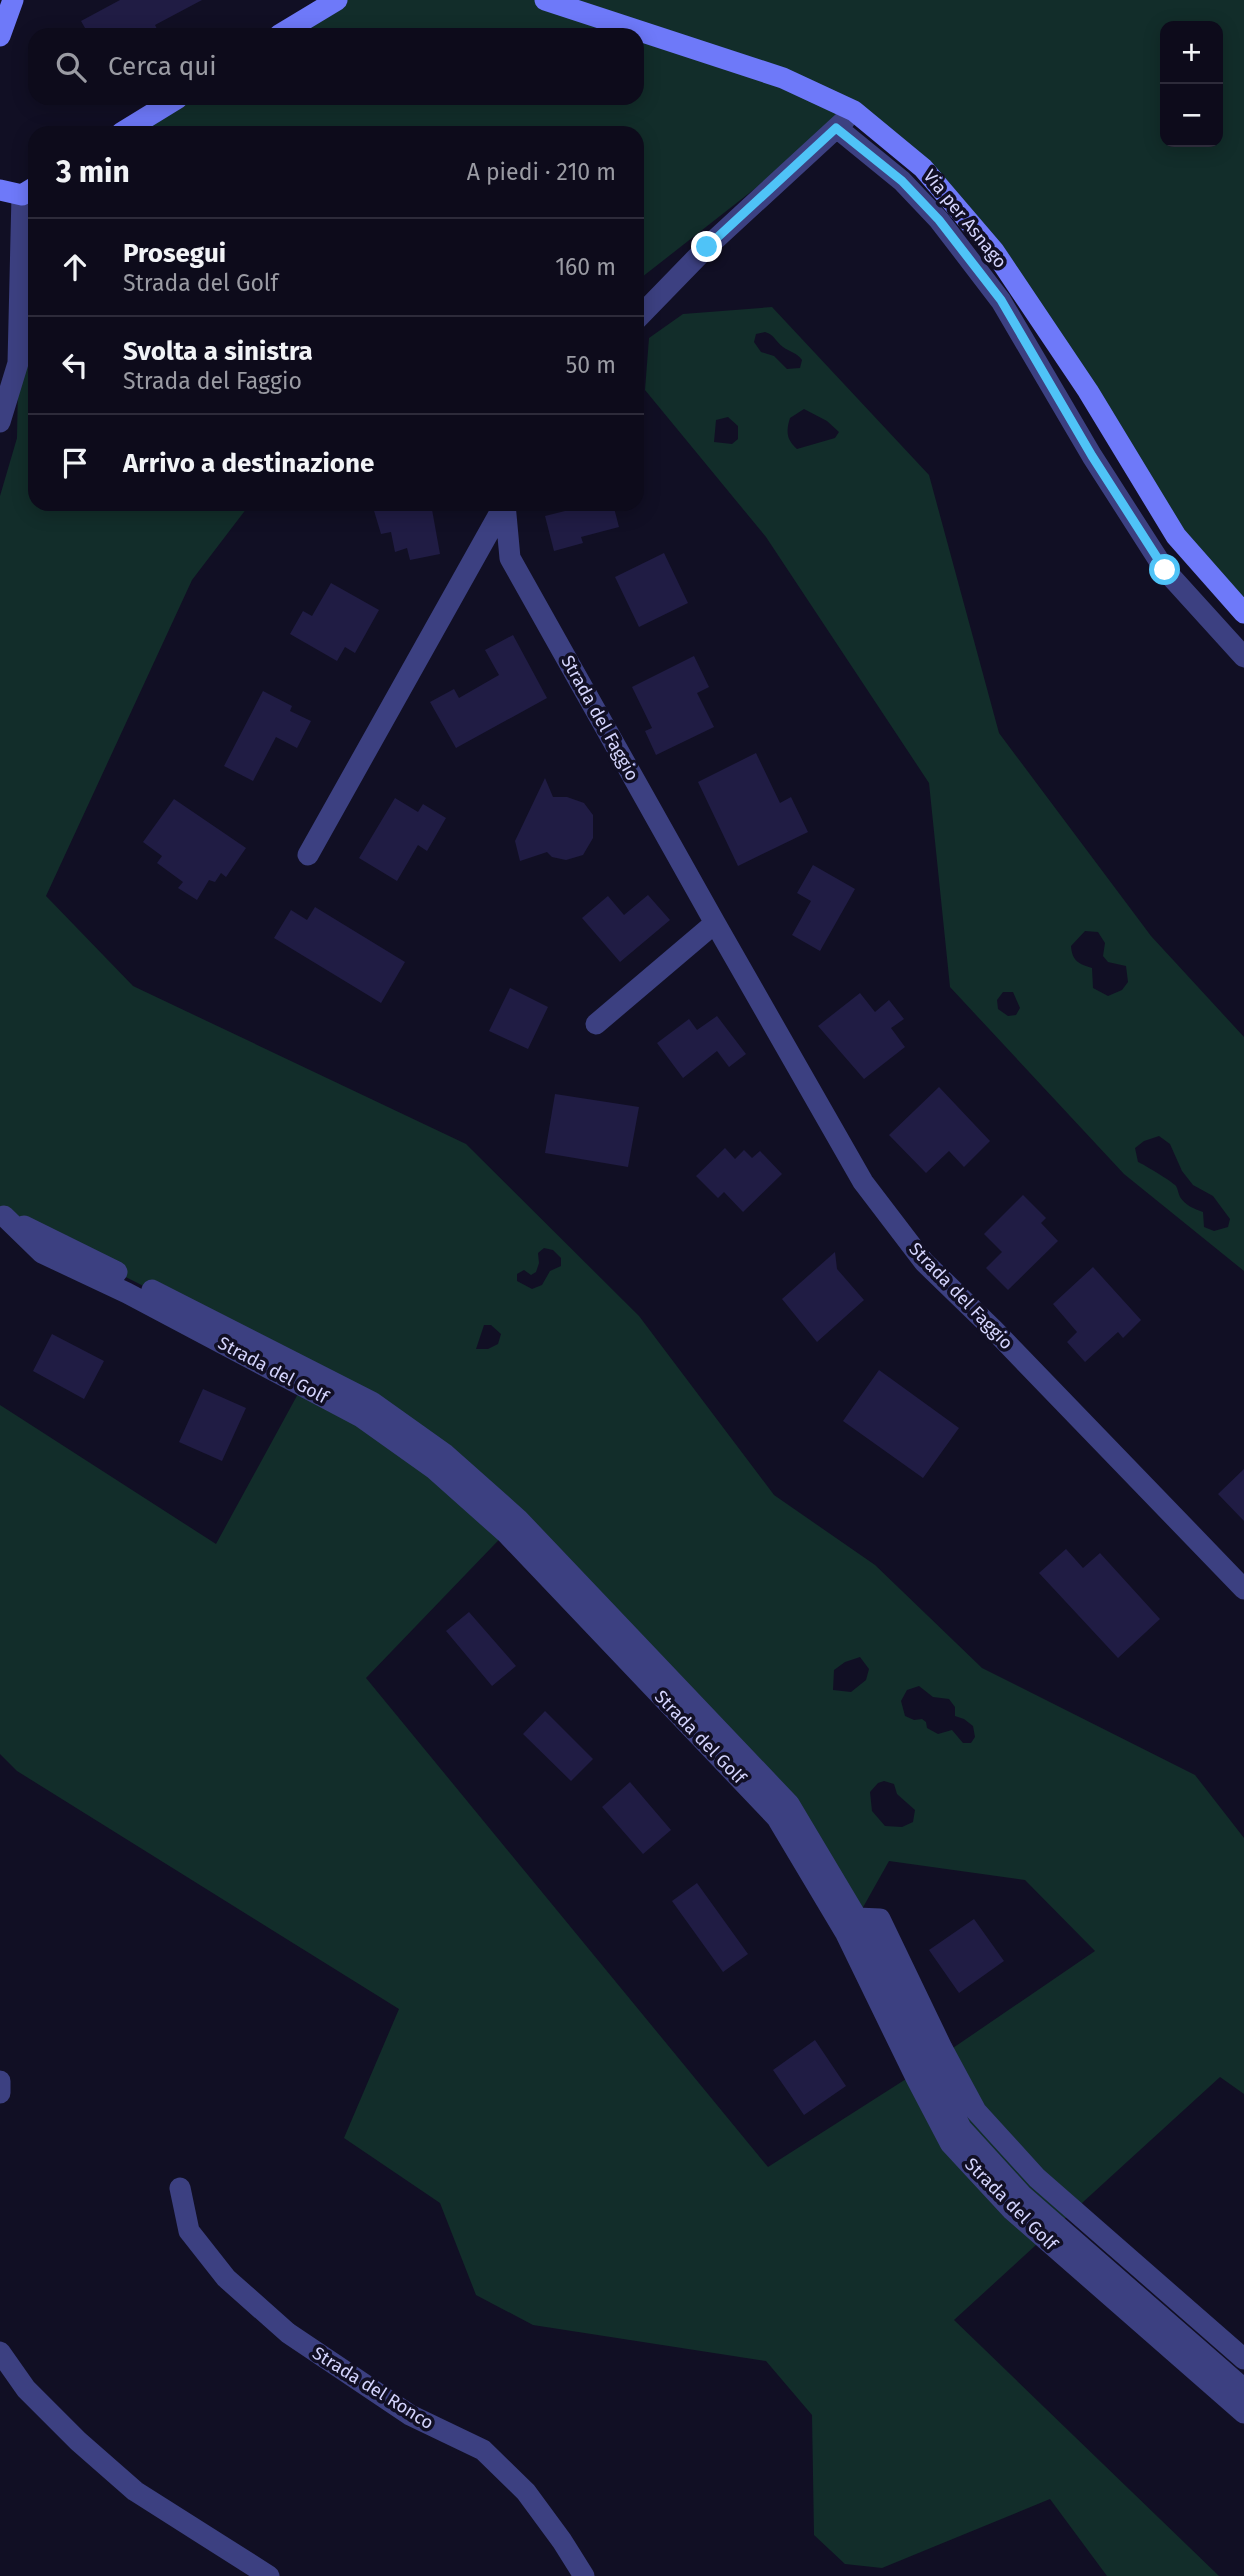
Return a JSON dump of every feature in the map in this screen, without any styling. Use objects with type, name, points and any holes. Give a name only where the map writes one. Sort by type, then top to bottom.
[{"type":"street","points":[[0,36],[13,0]]},
{"type":"street","points":[[291,28],[337,0]]},
{"type":"street","name":"Via per Asnago","points":[[545,0],[630,28]]},
{"type":"street","name":"Via per Asnago","points":[[644,32],[783,78],[854,111],[923,168],[994,251],[1088,391],[1176,536],[1244,613]]},
{"type":"street","points":[[132,126],[167,105]]},
{"type":"street","points":[[644,312],[707,247],[854,111]]},
{"type":"street","points":[[836,128],[902,181],[939,220],[1001,300],[1092,456],[1165,570],[1244,657]]},
{"type":"street","points":[[0,190],[28,191],[18,363],[0,422]]},
{"type":"street","name":"Strada del Faggio","points":[[308,855],[501,511]]},
{"type":"street","name":"Strada del Faggio","points":[[505,511],[510,558],[863,1182],[923,1262],[994,1330],[1244,1589]]},
{"type":"street","points":[[596,1024],[715,923]]},
{"type":"street","name":"Strada del Golf","points":[[2,1214],[372,1402],[445,1454],[518,1520],[789,1804],[856,1917],[961,2128],[1023,2196],[1244,2389]]},
{"type":"street","name":"Strada del Golf","points":[[2,1214],[42,1253],[127,1293],[361,1416],[433,1469],[507,1534],[777,1818],[845,1932],[950,2143],[1012,2210],[1244,2413]]},
{"type":"street","name":"Strada del Golf","points":[[856,1917],[880,1919],[942,2048],[976,2111],[1037,2178],[1244,2359]]},
{"type":"street","points":[[0,2081],[0,2093]]},
{"type":"street","name":"Strada del Ronco","points":[[180,2188],[189,2231],[226,2278],[288,2333],[410,2415],[483,2450],[526,2491],[584,2576]]},
{"type":"street","points":[[0,2352],[26,2389],[78,2441],[135,2491],[269,2576]]},
{"type":"green space","points":[[330,0],[1244,0],[1244,613],[1176,536],[994,251],[854,111],[644,276],[644,126],[132,126],[167,105],[644,105],[644,28],[289,28]]},
{"type":"green space","points":[[28,191],[28,511],[245,511],[192,580],[46,896],[133,986],[466,1144],[639,1316],[774,1495],[875,1565],[982,1668],[1195,1775],[1244,1838],[1244,2094],[1220,2077],[954,2320],[1219,2576],[1107,2576],[1050,2499],[882,2568],[845,2564],[814,2535],[812,2415],[766,2361],[533,2325],[476,2295],[440,2203],[344,2138],[399,2009],[17,1771],[0,1754],[0,1405],[216,1544],[311,1370],[4,1216],[0,1226],[0,496],[17,438],[22,195]],"holes":[[[544,1248],[553,1250],[561,1258],[561,1266],[550,1271],[542,1285],[532,1289],[517,1281],[517,1274],[524,1270],[531,1275],[536,1272],[538,1253]],[[484,1325],[491,1325],[501,1334],[498,1344],[488,1349],[476,1349]],[[518,1520],[857,1918],[889,1861],[1025,1880],[1095,1951],[928,2065],[768,2167],[366,1678]],[[860,1657],[869,1669],[866,1680],[851,1692],[833,1690],[834,1670],[845,1662]],[[919,1686],[933,1697],[949,1699],[955,1707],[955,1716],[973,1726],[975,1737],[971,1743],[963,1743],[952,1730],[938,1734],[927,1728],[922,1719],[914,1720],[905,1716],[901,1701],[907,1690]],[[884,1781],[894,1784],[897,1794],[915,1810],[913,1822],[902,1827],[885,1826],[872,1811],[870,1792],[878,1783]]]},
{"type":"green space","points":[[772,307],[929,475],[999,733],[1151,936],[1244,1037],[1244,1271],[1124,1174],[950,987],[929,783],[766,537],[645,390],[649,338],[683,314]],"holes":[[[765,332],[773,336],[802,360],[800,368],[787,369],[774,356],[761,352],[754,342],[756,334]],[[804,409],[827,421],[839,432],[835,438],[797,449],[789,438],[790,418]],[[728,417],[738,426],[738,439],[732,444],[714,442],[716,420]],[[1085,931],[1098,932],[1105,943],[1103,956],[1108,962],[1126,966],[1128,982],[1122,990],[1108,996],[1093,988],[1092,968],[1077,961],[1071,946]],[[1003,992],[1013,992],[1020,1008],[1016,1015],[1008,1016],[998,1009],[997,1000]],[[1159,1136],[1170,1144],[1182,1171],[1193,1185],[1213,1196],[1230,1219],[1228,1227],[1214,1231],[1204,1227],[1203,1212],[1184,1202],[1174,1184],[1138,1162],[1135,1148],[1144,1141]]]},
{"type":"building","points":[[120,0],[202,0],[155,25],[156,28],[85,28],[81,21]]},
{"type":"building","points":[[374,511],[432,511],[440,554],[410,560],[407,548],[395,552],[391,532],[381,534]]},
{"type":"building","points":[[565,511],[615,511],[619,527],[581,537],[583,543],[554,551],[545,516]]},
{"type":"building","points":[[664,553],[688,603],[639,627],[615,577]]},
{"type":"building","points":[[331,583],[379,610],[355,653],[345,647],[337,661],[290,634],[303,611],[312,616]]},
{"type":"building","points":[[513,635],[547,698],[456,748],[430,702],[454,689],[459,698],[499,675],[485,650]]},
{"type":"building","points":[[694,656],[709,687],[697,693],[714,727],[656,755],[645,731],[652,728],[632,687]]},
{"type":"building","points":[[263,691],[292,706],[290,711],[311,721],[297,748],[276,737],[253,781],[224,766]]},
{"type":"building","points":[[756,753],[780,803],[791,797],[808,832],[738,866],[698,782]]},
{"type":"building","points":[[545,778],[553,797],[567,797],[584,803],[593,815],[593,838],[583,855],[566,860],[552,857],[547,852],[520,861],[515,841]]},
{"type":"building","points":[[395,798],[418,812],[423,804],[446,818],[427,851],[418,845],[397,881],[359,858]]},
{"type":"building","points":[[174,799],[246,848],[226,877],[221,873],[215,882],[209,880],[197,900],[178,888],[183,882],[157,863],[162,856],[143,842]]},
{"type":"building","points":[[813,865],[855,889],[820,951],[792,935],[811,901],[797,893]]},
{"type":"building","points":[[648,895],[670,920],[620,962],[582,918],[608,896],[624,915]]},
{"type":"building","points":[[315,907],[405,962],[381,1003],[274,938],[291,910],[307,920]]},
{"type":"building","points":[[510,988],[548,1007],[528,1049],[489,1031]]},
{"type":"building","points":[[860,993],[875,1012],[889,1000],[904,1019],[891,1028],[905,1047],[864,1079],[818,1026]]},
{"type":"building","points":[[717,1016],[746,1054],[729,1067],[717,1051],[683,1078],[657,1043],[689,1019],[697,1030]]},
{"type":"building","points":[[939,1087],[990,1141],[964,1167],[949,1151],[926,1173],[889,1135]]},
{"type":"building","points":[[555,1094],[639,1107],[628,1167],[545,1153]]},
{"type":"building","points":[[725,1148],[735,1159],[744,1150],[752,1158],[760,1151],[782,1174],[743,1212],[724,1192],[718,1198],[696,1176]]},
{"type":"building","points":[[1023,1195],[1046,1218],[1041,1223],[1058,1241],[1008,1290],[986,1268],[1002,1252],[984,1234]]},
{"type":"building","points":[[835,1252],[837,1269],[864,1300],[817,1342],[782,1299]]},
{"type":"building","points":[[1093,1267],[1141,1320],[1123,1338],[1118,1332],[1085,1362],[1067,1342],[1077,1332],[1053,1304]]},
{"type":"building","points":[[52,1334],[104,1361],[84,1399],[33,1371]]},
{"type":"building","points":[[879,1370],[959,1428],[923,1478],[843,1421]]},
{"type":"building","points":[[203,1389],[246,1408],[222,1461],[179,1442]]},
{"type":"building","points":[[1244,1469],[1244,1521],[1218,1494]]},
{"type":"building","points":[[1066,1549],[1083,1568],[1100,1553],[1160,1619],[1118,1658],[1039,1573]]},
{"type":"building","points":[[469,1612],[516,1666],[492,1686],[446,1631]]},
{"type":"building","points":[[545,1711],[593,1759],[571,1781],[523,1734]]},
{"type":"building","points":[[630,1782],[671,1830],[643,1854],[602,1807]]},
{"type":"building","points":[[697,1883],[748,1954],[723,1972],[672,1901]]},
{"type":"building","points":[[974,1919],[1004,1961],[959,1993],[929,1950]]},
{"type":"building","points":[[815,2040],[846,2086],[804,2115],[773,2070]]},
{"type":"route","points":[[707,247],[836,128],[902,181],[939,220],[1001,300],[1092,456],[1165,570]]}]
